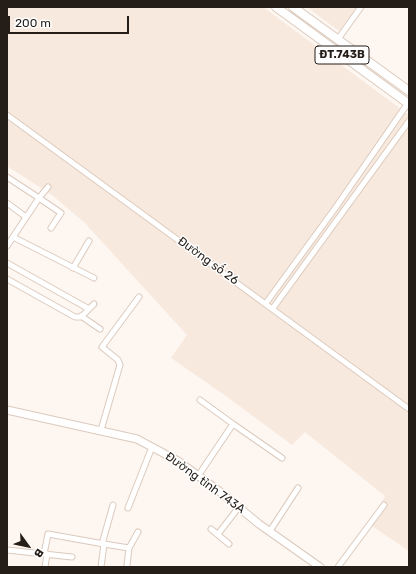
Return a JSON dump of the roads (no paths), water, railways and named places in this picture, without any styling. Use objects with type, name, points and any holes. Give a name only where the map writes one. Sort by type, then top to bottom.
[{"type":"main road","name":"ĐT.743B","points":[[276,7],[409,104]]},
{"type":"main road","name":"ĐT.743B","points":[[293,7],[338,38],[409,91]]},
{"type":"main road","name":"Đường tỉnh 743A","points":[[7,410],[137,439],[178,461],[270,532],[320,567]]},
{"type":"street","points":[[338,38],[361,7]]},
{"type":"street","points":[[266,303],[409,104]]},
{"type":"street","name":"Đường số 26","points":[[7,115],[273,308],[409,409]]},
{"type":"street","points":[[273,308],[409,121]]},
{"type":"street","points":[[7,177],[61,213],[51,228]]},
{"type":"street","points":[[7,246],[11,237],[48,187]]},
{"type":"street","points":[[7,203],[26,217]]},
{"type":"street","points":[[336,207],[343,212]]},
{"type":"street","points":[[11,237],[94,278]]},
{"type":"street","points":[[73,268],[89,241]]},
{"type":"street","points":[[7,263],[89,309]]},
{"type":"street","points":[[7,279],[77,318],[94,304]]},
{"type":"street","points":[[101,430],[120,365],[118,360],[102,347],[139,297]]},
{"type":"street","points":[[81,316],[100,329]]},
{"type":"street","points":[[200,400],[282,458]]},
{"type":"street","points":[[198,476],[233,424]]},
{"type":"street","points":[[128,508],[152,447]]},
{"type":"street","points":[[270,532],[298,488]]},
{"type":"street","points":[[101,567],[103,544],[113,505]]},
{"type":"street","points":[[338,567],[384,505]]},
{"type":"street","points":[[218,534],[239,507]]},
{"type":"street","points":[[211,529],[229,544]]},
{"type":"street","points":[[128,565],[129,548],[138,532]]},
{"type":"street","points":[[46,567],[45,554],[48,534],[129,548]]},
{"type":"street","points":[[7,550],[72,557]]}]
